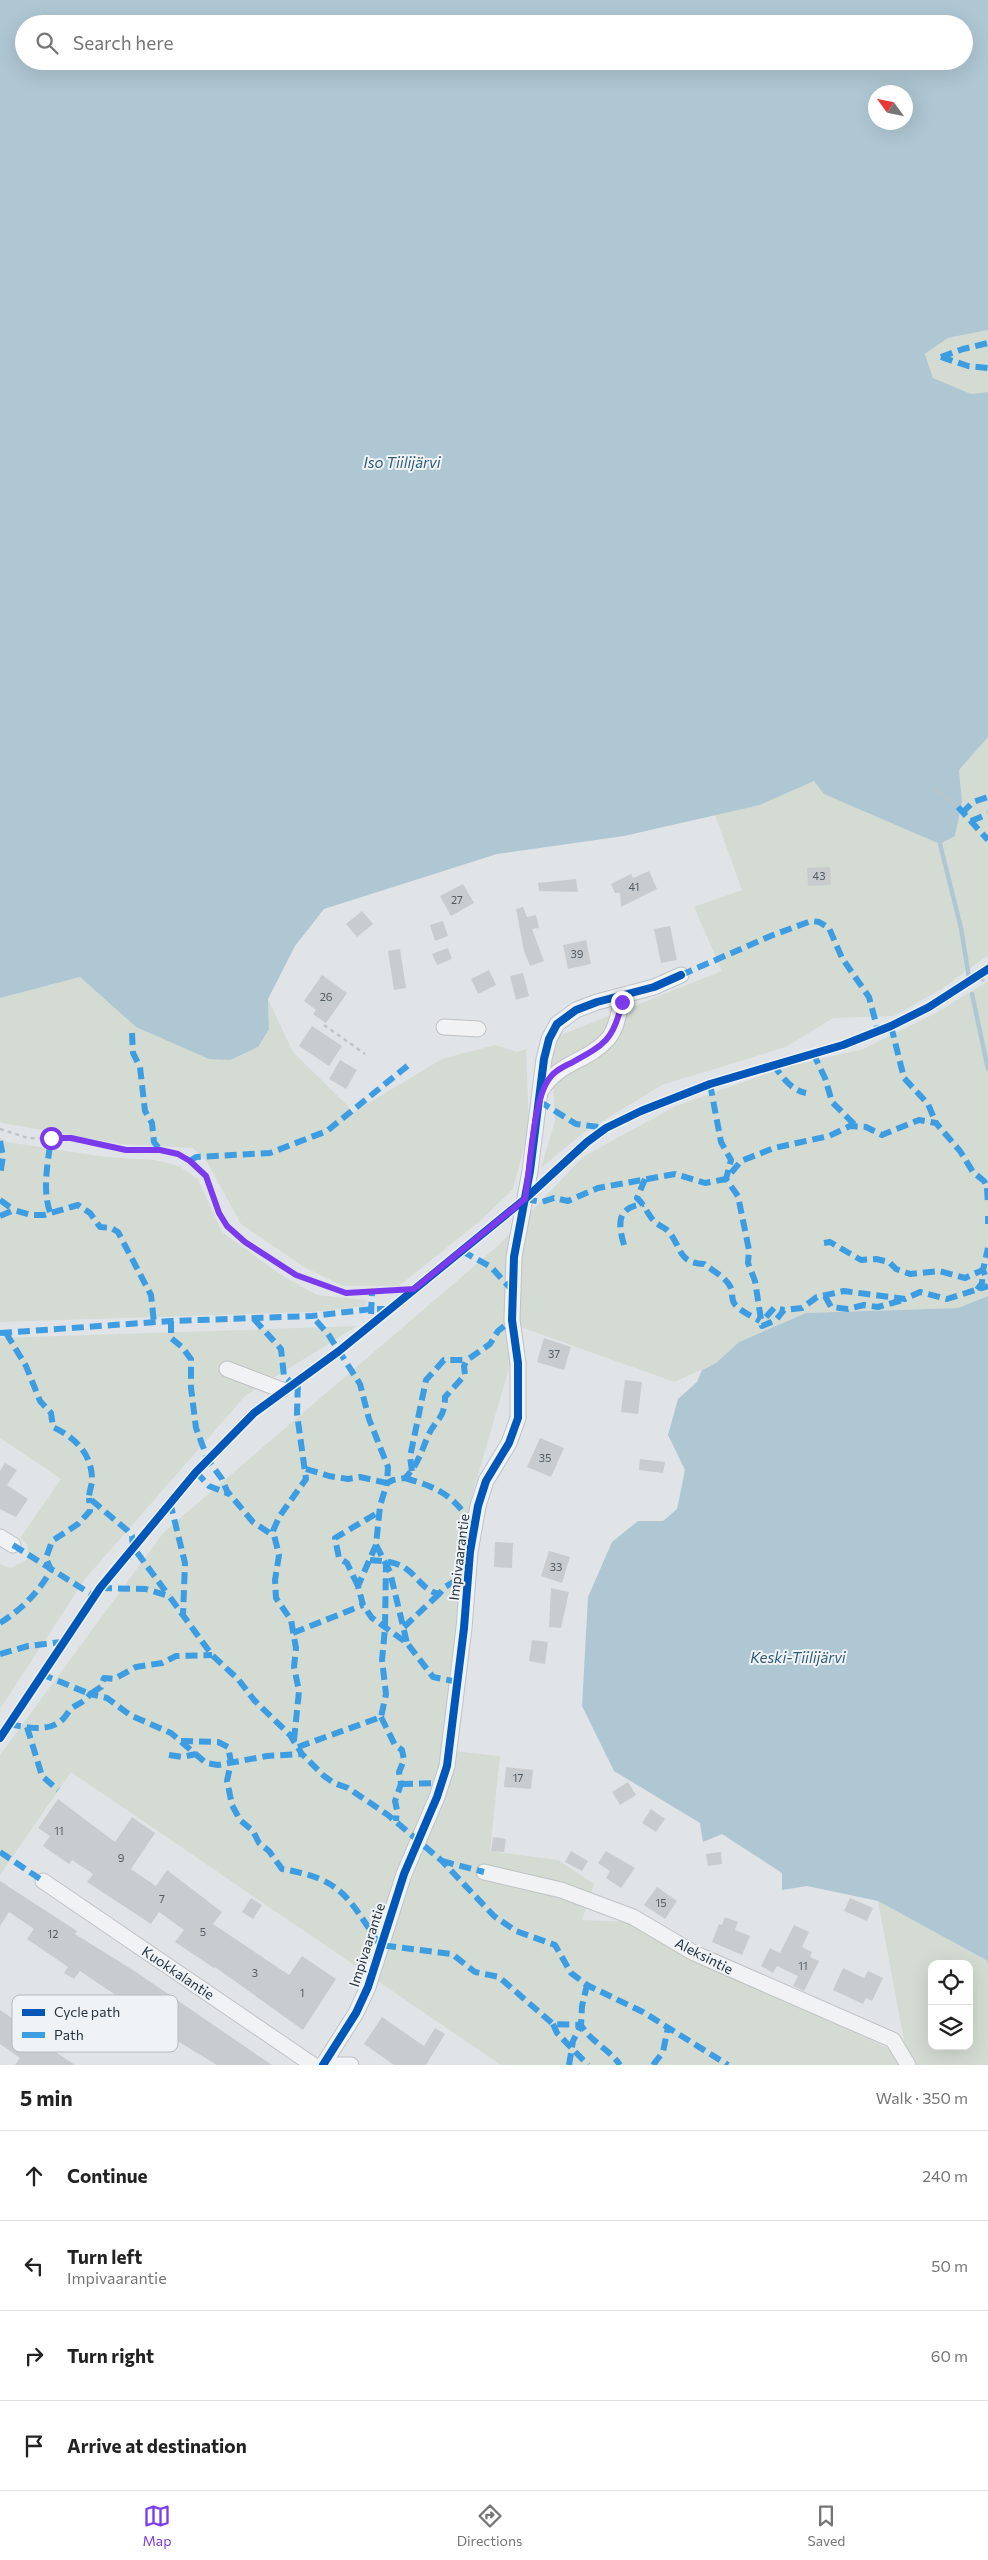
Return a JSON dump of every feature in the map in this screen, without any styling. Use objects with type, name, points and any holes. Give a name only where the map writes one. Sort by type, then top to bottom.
[{"type":"street","name":"Impivaarantie","points":[[323,2065],[356,2013],[368,1987],[404,1874],[437,1797],[448,1766],[464,1628],[470,1552],[478,1506],[486,1481],[509,1443],[518,1418],[518,1362],[512,1320],[513,1273],[545,1052],[549,1039],[557,1024],[576,1010],[597,1002],[654,987],[682,975]]},
{"type":"street","points":[[540,1094],[550,1077],[590,1053],[608,1039],[617,1025],[625,996]]},
{"type":"street","points":[[444,1027],[478,1029]]},
{"type":"street","points":[[228,1370],[282,1390]]},
{"type":"street","points":[[0,1537],[13,1545]]},
{"type":"street","name":"Aleksintie","points":[[484,1872],[562,1890],[633,1917],[694,1953],[893,2040],[908,2065]]},
{"type":"street","name":"Kuokkalantie","points":[[43,1882],[313,2065]]},
{"type":"street","points":[[330,2065],[351,2065]]},
{"type":"path","points":[[933,788],[958,807]]},
{"type":"path","points":[[962,987],[988,969]]},
{"type":"path","points":[[962,987],[988,979]]},
{"type":"path","points":[[324,1025],[365,1054]]},
{"type":"path","points":[[0,1129],[28,1138],[71,1138],[126,1150],[160,1150],[178,1154],[190,1161],[206,1176],[219,1213],[227,1226],[245,1242],[296,1275],[346,1293],[414,1289]]},
{"type":"path","points":[[402,1299],[421,1284]]},
{"type":"shaded area","points":[[988,330],[988,392],[971,394],[933,378],[925,354],[948,338]]},
{"type":"shaded area","points":[[988,737],[988,955],[943,988],[894,1016],[833,1018],[786,1047],[662,1085],[583,1133],[541,1168],[555,1121],[551,1039],[722,971],[694,907],[742,890],[715,815],[760,805],[814,781],[940,844],[955,836],[962,802],[959,770]]},
{"type":"shaded area","points":[[80,977],[136,1027],[269,1029],[268,999],[293,1052],[347,1105],[352,1113],[442,1059],[495,1045],[517,1052],[526,1049],[529,1129],[513,1189],[481,1220],[399,1286],[343,1286],[304,1267],[241,1224],[207,1162],[193,1148],[122,1144],[2,1123],[0,1121],[0,998]]},
{"type":"shaded area","points":[[988,981],[988,1296],[958,1308],[806,1313],[739,1342],[716,1363],[674,1382],[521,1327],[471,1499],[444,1750],[500,1756],[490,1851],[558,1860],[594,1884],[582,1920],[630,1922],[695,1959],[907,2057],[878,1901],[986,1960],[988,1964],[988,2065],[501,2065],[71,1772],[0,1875],[0,1755],[164,1532],[500,1244],[584,1156],[676,1106],[786,1067],[863,1049],[936,1013]]},
{"type":"shaded area","points":[[0,1138],[7,1142],[106,1157],[155,1160],[179,1166],[198,1179],[222,1232],[281,1275],[317,1295],[366,1300],[365,1306],[312,1312],[0,1322]]},
{"type":"shaded area","points":[[357,1326],[246,1395],[85,1579],[0,1709],[0,1564],[10,1568],[27,1560],[28,1547],[21,1537],[61,1479],[0,1438],[0,1338]]},
{"type":"water","name":"Iso Tiilijärvi","points":[[0,0],[988,0],[988,330],[948,338],[925,354],[933,378],[971,394],[988,392],[988,737],[959,770],[962,802],[955,836],[940,844],[824,794],[814,781],[760,805],[624,836],[497,854],[324,909],[295,946],[268,999],[269,1029],[258,1047],[230,1060],[209,1059],[136,1027],[80,977],[0,998]]},
{"type":"water","name":"Keski-Tiilijärvi","points":[[988,1296],[988,1964],[986,1960],[878,1901],[807,1886],[782,1890],[782,1873],[722,1834],[703,1842],[700,1823],[614,1771],[582,1706],[588,1597],[612,1542],[638,1521],[663,1521],[677,1509],[685,1470],[668,1435],[678,1399],[697,1382],[702,1370],[716,1363],[739,1342],[806,1313],[958,1308]]},
{"type":"building","points":[[830,867],[831,885],[808,886],[807,868]]},
{"type":"building","points":[[649,871],[657,889],[621,907],[620,893],[615,893],[611,884],[631,874],[633,878]]},
{"type":"building","points":[[576,879],[578,892],[539,891],[538,883]]},
{"type":"building","points":[[463,884],[474,903],[451,916],[440,896]]},
{"type":"building","points":[[523,907],[527,917],[536,915],[539,928],[532,929],[544,961],[530,966],[524,951],[516,909]]},
{"type":"building","points":[[362,911],[373,924],[357,937],[346,924]]},
{"type":"building","points":[[443,921],[448,936],[435,941],[430,925]]},
{"type":"building","points":[[670,926],[677,960],[661,963],[654,929]]},
{"type":"building","points":[[586,940],[591,964],[568,969],[563,945]]},
{"type":"building","points":[[448,948],[452,959],[437,965],[432,954]]},
{"type":"building","points":[[400,949],[406,988],[394,990],[388,951]]},
{"type":"building","points":[[489,970],[496,985],[478,994],[471,979]]},
{"type":"building","points":[[523,973],[529,996],[516,1000],[510,976]]},
{"type":"building","points":[[322,975],[347,993],[326,1023],[313,1014],[316,1010],[304,1001]]},
{"type":"building","points":[[312,1026],[342,1046],[329,1066],[299,1046]]},
{"type":"building","points":[[340,1060],[357,1070],[346,1089],[329,1079]]},
{"type":"building","points":[[544,1338],[571,1347],[564,1370],[537,1362]]},
{"type":"building","points":[[625,1380],[642,1382],[638,1414],[621,1412]]},
{"type":"building","points":[[540,1438],[564,1448],[551,1477],[527,1467]]},
{"type":"building","points":[[640,1459],[665,1462],[663,1473],[639,1470]]},
{"type":"building","points":[[5,1463],[17,1470],[7,1485],[28,1499],[16,1517],[0,1509],[0,1471]]},
{"type":"building","points":[[495,1542],[513,1543],[512,1568],[494,1567]]},
{"type":"building","points":[[549,1551],[570,1557],[562,1583],[541,1576]]},
{"type":"building","points":[[551,1588],[569,1592],[561,1628],[549,1627]]},
{"type":"building","points":[[532,1640],[548,1642],[545,1664],[529,1661]]},
{"type":"building","points":[[506,1767],[533,1770],[531,1789],[504,1787]]},
{"type":"building","points":[[628,1782],[636,1795],[620,1805],[612,1792]]},
{"type":"building","points":[[58,1799],[115,1842],[132,1817],[155,1833],[131,1869],[156,1886],[167,1870],[222,1912],[213,1924],[289,1975],[302,1956],[336,1979],[303,2030],[215,1967],[175,1942],[184,1930],[159,1912],[151,1924],[87,1882],[93,1874],[72,1860],[69,1864],[43,1846],[50,1836],[38,1828]]},
{"type":"building","points":[[651,1809],[665,1819],[656,1832],[642,1823]]},
{"type":"building","points":[[493,1837],[506,1839],[504,1852],[491,1851]]},
{"type":"building","points":[[571,1851],[588,1861],[582,1871],[565,1862]]},
{"type":"building","points":[[606,1851],[635,1868],[621,1888],[606,1878],[610,1871],[598,1863]]},
{"type":"building","points":[[721,1852],[722,1864],[708,1866],[706,1854]]},
{"type":"building","points":[[0,1881],[77,1931],[75,1934],[170,1995],[116,1995],[80,1971],[74,1979],[64,1973],[68,1967],[27,1939],[34,1929],[9,1912],[0,1926]]},
{"type":"building","points":[[657,1887],[677,1901],[665,1919],[644,1905]]},
{"type":"building","points":[[251,1898],[262,1905],[253,1919],[242,1912]]},
{"type":"building","points":[[850,1898],[873,1908],[867,1921],[844,1911]]},
{"type":"building","points":[[725,1917],[738,1922],[735,1930],[750,1936],[742,1955],[712,1942],[719,1924],[722,1925]]},
{"type":"building","points":[[794,1925],[809,1932],[802,1947],[812,1952],[810,1957],[819,1961],[804,1991],[793,1986],[798,1976],[777,1966],[773,1973],[761,1966],[770,1948],[780,1953]]},
{"type":"building","points":[[843,1968],[864,1978],[868,1971],[883,1978],[872,2001],[866,1998],[863,2004],[833,1990]]},
{"type":"building","points":[[178,2001],[272,2065],[217,2065],[178,2041]]},
{"type":"building","points":[[0,2010],[12,2018],[12,2052],[56,2052],[75,2065],[15,2065],[20,2058],[0,2044]]},
{"type":"building","points":[[382,2017],[424,2046],[435,2028],[445,2034],[426,2065],[394,2065],[364,2044]]},
{"type":"waterway","points":[[940,844],[961,928],[969,978]]},
{"type":"waterway","points":[[972,994],[988,1069]]},
{"type":"marked path","points":[[941,357],[988,343]]},
{"type":"marked path","points":[[941,357],[968,366],[988,368]]},
{"type":"marked path","points":[[962,813],[973,802],[988,797]]},
{"type":"marked path","points":[[958,807],[988,840]]},
{"type":"marked path","points":[[971,821],[988,814]]},
{"type":"marked path","points":[[681,975],[773,935],[811,921],[819,922],[829,928],[842,958],[869,997],[878,1031]]},
{"type":"marked path","points":[[891,1026],[904,1078],[928,1104],[936,1123]]},
{"type":"marked path","points":[[132,1033],[133,1053],[140,1067],[145,1111],[152,1123],[154,1142],[160,1150]]},
{"type":"marked path","points":[[813,1053],[825,1078],[832,1102],[856,1126]]},
{"type":"marked path","points":[[190,1161],[196,1157],[270,1153],[327,1131],[411,1063]]},
{"type":"marked path","points":[[773,1064],[791,1086],[806,1093]]},
{"type":"marked path","points":[[710,1084],[721,1142],[731,1160],[726,1179],[738,1196],[749,1250],[748,1263],[755,1281],[762,1326],[776,1320],[784,1310],[802,1308],[817,1297],[844,1291],[905,1299],[920,1292],[947,1299],[988,1286]]},
{"type":"marked path","points":[[539,1101],[576,1124],[606,1128]]},
{"type":"marked path","points":[[525,1199],[542,1202],[554,1198],[568,1201],[598,1188],[675,1174],[705,1183],[726,1179],[741,1161],[774,1148],[829,1136],[850,1126],[866,1127],[882,1135],[919,1120],[936,1123],[960,1151],[973,1172],[984,1181],[988,1189]]},
{"type":"marked path","points":[[50,1212],[46,1185],[51,1138]]},
{"type":"marked path","points":[[0,1141],[3,1156],[0,1176]]},
{"type":"marked path","points":[[645,1179],[637,1198],[653,1220],[669,1232],[685,1258],[689,1261],[704,1264],[723,1277],[731,1288],[733,1301],[736,1306],[760,1321]]},
{"type":"marked path","points":[[987,1188],[988,1205]]},
{"type":"marked path","points":[[0,1200],[14,1210]]},
{"type":"marked path","points":[[624,1245],[620,1224],[621,1218],[628,1209],[644,1204]]},
{"type":"marked path","points":[[0,1216],[14,1210],[31,1215],[44,1215],[78,1205],[90,1213],[100,1227],[111,1228],[118,1232],[151,1295],[154,1323]]},
{"type":"marked path","points":[[988,1216],[988,1224]]},
{"type":"marked path","points":[[824,1243],[830,1242],[861,1260],[876,1259],[889,1262],[896,1269],[910,1274],[939,1271],[965,1278],[983,1270],[982,1283],[976,1291]]},
{"type":"marked path","points":[[985,1275],[983,1270],[988,1248]]},
{"type":"marked path","points":[[462,1251],[491,1267],[512,1290]]},
{"type":"marked path","points":[[371,1314],[372,1293]]},
{"type":"marked path","points":[[825,1296],[831,1307],[848,1309],[864,1305],[878,1307],[903,1300]]},
{"type":"marked path","points":[[766,1317],[774,1308],[784,1310]]},
{"type":"marked path","points":[[0,1333],[171,1321],[312,1316],[372,1309],[389,1309]]},
{"type":"marked path","points":[[306,1469],[329,1476],[348,1479],[360,1477],[387,1483],[388,1467],[369,1419],[360,1384],[328,1334],[312,1316]]},
{"type":"marked path","points":[[254,1319],[281,1349],[284,1376],[292,1383]]},
{"type":"marked path","points":[[458,1682],[433,1677],[407,1643],[372,1618],[363,1605],[358,1586],[376,1545],[380,1506],[387,1483],[405,1478],[413,1468],[431,1430],[441,1415],[445,1405],[445,1397],[465,1375],[464,1366],[467,1360],[490,1344],[498,1331],[512,1320]]},
{"type":"marked path","points":[[171,1321],[171,1338],[182,1347],[191,1359],[191,1388],[196,1428],[208,1460],[222,1479],[227,1491],[253,1522],[274,1536]]},
{"type":"marked path","points":[[6,1333],[26,1366],[40,1401],[51,1413],[53,1427],[69,1436],[82,1448],[92,1472],[89,1498],[128,1531],[132,1536],[133,1547],[169,1596]]},
{"type":"marked path","points":[[412,1471],[410,1457],[426,1380],[444,1360],[467,1360]]},
{"type":"marked path","points":[[294,1740],[299,1691],[294,1667],[296,1648],[291,1620],[276,1598],[275,1580],[279,1555],[273,1531],[279,1517],[306,1479],[297,1414],[298,1379]]},
{"type":"marked path","points":[[196,1472],[209,1486],[229,1494]]},
{"type":"marked path","points":[[405,1478],[445,1494],[459,1507],[474,1526]]},
{"type":"marked path","points":[[0,1623],[22,1606],[41,1586],[51,1570],[46,1558],[52,1541],[78,1524],[90,1511],[89,1498]]},
{"type":"marked path","points":[[170,1502],[185,1563],[183,1615]]},
{"type":"marked path","points":[[358,1586],[347,1563],[339,1558],[335,1538],[379,1512]]},
{"type":"marked path","points":[[13,1545],[94,1596]]},
{"type":"marked path","points":[[376,1545],[390,1572],[407,1643]]},
{"type":"marked path","points":[[370,1560],[397,1564],[409,1571],[428,1589],[439,1594],[445,1587],[469,1573]]},
{"type":"marked path","points":[[298,1747],[381,1717],[386,1694],[382,1660],[385,1628],[386,1562]]},
{"type":"marked path","points":[[100,1588],[146,1589],[169,1596],[212,1655],[238,1679],[254,1700],[290,1735],[302,1754],[324,1776],[334,1783],[348,1788],[388,1815],[442,1861],[494,1916],[516,1931],[555,1945],[571,1973],[587,1985],[643,2012],[728,2065]]},
{"type":"marked path","points":[[404,1627],[439,1594]]},
{"type":"marked path","points":[[293,1633],[363,1605]]},
{"type":"marked path","points":[[0,1654],[28,1646],[62,1642]]},
{"type":"marked path","points":[[41,1674],[90,1694],[101,1687],[104,1678],[114,1679],[136,1667],[162,1663],[176,1656],[212,1655]]},
{"type":"marked path","points":[[9,1724],[36,1728],[50,1727],[62,1720],[71,1709],[84,1701],[90,1694],[107,1698],[130,1715],[171,1733],[206,1763],[218,1765],[267,1756],[302,1754]]},
{"type":"marked path","points":[[381,1717],[395,1745],[402,1750],[404,1760],[399,1772],[401,1784],[395,1801],[397,1810],[396,1821]]},
{"type":"marked path","points":[[27,1727],[42,1776],[58,1790]]},
{"type":"marked path","points":[[181,1741],[218,1742],[228,1747],[231,1762],[227,1781],[232,1805],[240,1820],[253,1831],[259,1843],[269,1851],[282,1869],[319,1878],[342,1893],[360,1915],[380,1945],[452,1954],[475,1972],[499,1977],[553,2024],[581,2025],[620,2065]]},
{"type":"marked path","points":[[169,1755],[182,1757],[196,1754]]},
{"type":"marked path","points":[[401,1784],[442,1783]]},
{"type":"marked path","points":[[0,1852],[43,1881]]},
{"type":"marked path","points":[[442,1861],[484,1872]]},
{"type":"marked path","points":[[569,2065],[573,2041],[581,2025],[582,2006],[587,1985]]},
{"type":"marked path","points":[[553,2024],[557,2033],[588,2065]]},
{"type":"marked path","points":[[653,2065],[663,2052],[668,2027]]},
{"type":"cycle path","points":[[0,1738],[100,1588],[196,1472],[254,1413],[339,1351],[525,1199],[587,1142],[606,1128],[641,1111],[710,1084],[843,1045],[891,1026],[929,1007],[988,969]]},
{"type":"cycle path","points":[[323,2065],[356,2013],[368,1987],[404,1874],[437,1797],[447,1766],[464,1628],[470,1552],[478,1506],[486,1481],[509,1443],[518,1418],[518,1363],[512,1320],[514,1257],[530,1171],[544,1059],[549,1039],[557,1024],[576,1010],[597,1002],[654,987],[681,975]]},
{"type":"route","points":[[51,1138],[71,1138],[126,1150],[160,1150],[178,1154],[190,1161],[206,1176],[219,1213],[227,1226],[245,1242],[296,1275],[316,1284],[346,1293],[372,1293],[414,1289],[525,1199],[540,1094],[550,1077],[590,1053],[608,1039],[617,1025],[622,1002]]}]
